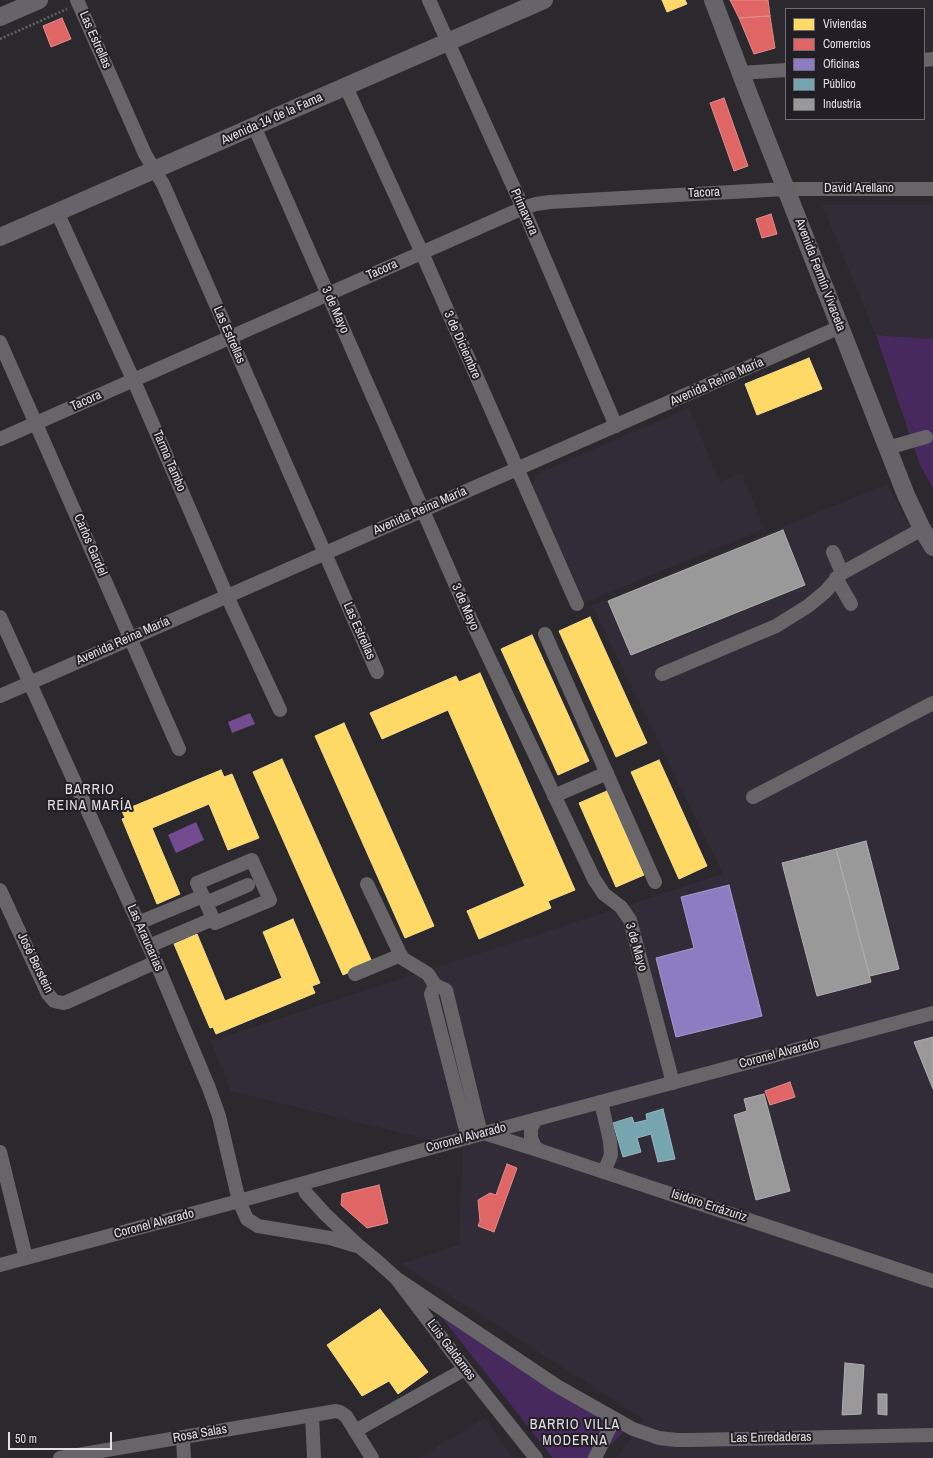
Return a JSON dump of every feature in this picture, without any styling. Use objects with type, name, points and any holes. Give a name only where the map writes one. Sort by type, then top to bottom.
[{"type":"main road","points":[[0,17],[39,0]]},
{"type":"main road","name":"Avenida 14 de la Fama","points":[[0,237],[544,0]]},
{"type":"main road","name":"Avenida Fermín Vivaceta","points":[[713,0],[740,73],[887,448],[906,495],[933,548]]},
{"type":"street","name":"Primavera","points":[[429,0],[523,208],[616,426]]},
{"type":"street","name":"Las Estrellas","points":[[78,2],[145,154],[163,184],[377,672]]},
{"type":"street","points":[[740,73],[785,70]]},
{"type":"street","name":"3 de Diciembre","points":[[346,87],[422,253],[577,604]]},
{"type":"street","name":"3 de Mayo","points":[[254,126],[471,620],[554,796],[594,879],[604,894],[621,907],[630,920],[673,1083]]},
{"type":"street","name":"Tacora","points":[[0,439],[523,208],[550,202],[786,189]]},
{"type":"street","name":"David Arellano","points":[[786,189],[933,189]]},
{"type":"street","name":"Tarma Tambo","points":[[57,212],[134,380],[227,596],[280,710]]},
{"type":"street","name":"Avenida Reina María","points":[[0,696],[840,327]]},
{"type":"street","name":"Carlos Gardel","points":[[0,342],[178,749]]},
{"type":"street","points":[[887,448],[926,437]]},
{"type":"street","points":[[662,674],[776,626],[808,606],[825,592],[839,576],[922,529]]},
{"type":"street","points":[[833,552],[839,576],[851,604]]},
{"type":"street","name":"Las Araucarias","points":[[0,617],[149,946],[214,1101],[239,1201]]},
{"type":"street","points":[[545,634],[655,882]]},
{"type":"street","points":[[753,797],[933,703]]},
{"type":"street","points":[[554,796],[607,773]]},
{"type":"street","points":[[252,860],[270,900],[215,923],[213,919],[197,883],[252,860]]},
{"type":"street","points":[[367,884],[402,958],[428,974],[435,985],[446,990],[483,1134]]},
{"type":"street","points":[[138,923],[248,885]]},
{"type":"street","name":"José Berstein","points":[[0,890],[48,994],[54,1001],[63,1003],[67,1002],[156,962]]},
{"type":"street","points":[[149,946],[213,919]]},
{"type":"street","points":[[355,974],[401,955]]},
{"type":"street","points":[[435,985],[431,994],[468,1138]]},
{"type":"street","name":"Coronel Alvarado","points":[[0,1265],[933,1013]]},
{"type":"street","points":[[600,1102],[610,1142],[611,1155],[604,1172]]},
{"type":"street","points":[[536,1119],[531,1128],[530,1138],[535,1147],[541,1151]]},
{"type":"street","name":"Isidoro Errázuriz","points":[[483,1134],[541,1151],[933,1281]]},
{"type":"street","points":[[0,1152],[26,1258]]},
{"type":"street","name":"Luis Galdames","points":[[302,1184],[306,1193],[312,1200],[360,1248],[396,1278],[465,1369],[536,1458]]},
{"type":"street","name":"Luis Galdames","points":[[239,1201],[247,1219],[258,1226],[330,1238],[360,1248]]},
{"type":"street","name":"Las Enredaderas","points":[[396,1278],[557,1386],[614,1419],[658,1438],[677,1440],[933,1435]]},
{"type":"street","points":[[372,1458],[355,1431],[465,1369]]},
{"type":"street","name":"Rosa Salas","points":[[60,1458],[333,1411],[340,1412],[346,1416],[355,1431]]},
{"type":"street","points":[[312,1415],[314,1458]]},
{"type":"street","points":[[595,1458],[614,1419]]},
{"type":"street","points":[[183,1437],[184,1458]]},
{"type":"path","points":[[0,39],[78,2]]},
{"type":"shaded area","points":[[822,205],[933,205],[933,339],[876,335]]},
{"type":"shaded area","points":[[876,335],[933,339],[933,488],[920,465]]},
{"type":"shaded area","points":[[689,408],[720,482],[742,473],[764,529],[585,602],[532,485],[537,474]]},
{"type":"shaded area","points":[[887,484],[920,546],[933,561],[933,1458],[617,1458],[644,1419],[401,1264],[459,1245],[463,1148],[231,1091],[211,1041],[723,874],[592,606]]},
{"type":"shaded area","points":[[250,713],[255,724],[232,733],[228,722]]},
{"type":"shaded area","points":[[196,822],[204,840],[176,853],[168,835]]},
{"type":"shaded area","points":[[439,1314],[630,1426],[603,1452],[601,1458],[553,1458]]},
{"type":"shaded area","points":[[485,1418],[513,1458],[419,1458]]},
{"type":"building: Viviendas","points":[[662,0],[685,0],[687,4],[667,12]]},
{"type":"building: Viviendas","points":[[809,358],[822,389],[757,415],[745,384]]},
{"type":"building: Viviendas","points":[[590,617],[647,743],[616,757],[559,631]]},
{"type":"building: Viviendas","points":[[532,635],[589,761],[558,775],[501,649]]},
{"type":"building: Viviendas","points":[[480,673],[575,890],[548,901],[551,908],[479,939],[467,911],[525,886],[448,710],[382,739],[370,713],[456,676],[459,682]]},
{"type":"building: Viviendas","points":[[344,723],[434,926],[405,938],[315,736]]},
{"type":"building: Viviendas","points":[[282,759],[372,962],[343,975],[253,772]]},
{"type":"building: Viviendas","points":[[659,760],[707,866],[679,879],[631,772]]},
{"type":"building: Viviendas","points":[[221,770],[224,777],[232,774],[259,838],[228,850],[209,804],[152,828],[180,894],[157,904],[122,819],[125,818],[122,811]]},
{"type":"building: Viviendas","points":[[607,791],[644,875],[616,887],[579,803]]},
{"type":"building: Viviendas","points":[[293,919],[320,983],[312,986],[315,993],[216,1034],[213,1027],[210,1028],[174,944],[197,934],[225,1001],[282,978],[263,932]]},
{"type":"building: Viviendas","points":[[380,1309],[428,1372],[398,1394],[389,1381],[362,1396],[327,1345]]},
{"type":"building: Comercios","points":[[730,0],[768,0],[770,16],[739,18]]},
{"type":"building: Comercios","points":[[770,16],[775,48],[754,54],[739,18]]},
{"type":"building: Comercios","points":[[62,18],[71,39],[51,47],[43,26]]},
{"type":"building: Comercios","points":[[724,98],[748,166],[734,171],[710,103]]},
{"type":"building: Comercios","points":[[771,214],[777,234],[762,238],[756,219]]},
{"type":"building: Comercios","points":[[790,1082],[795,1097],[770,1105],[765,1091]]},
{"type":"building: Comercios","points":[[507,1164],[517,1168],[494,1232],[478,1226],[480,1221],[478,1200],[490,1193],[496,1195]]},
{"type":"building: Comercios","points":[[379,1185],[388,1223],[367,1228],[341,1205],[342,1194]]},
{"type":"building: Oficinas","points":[[729,885],[762,1016],[676,1037],[656,958],[694,948],[681,897]]},
{"type":"building: Público","points":[[663,1109],[675,1159],[658,1162],[651,1134],[637,1138],[641,1152],[623,1157],[613,1123],[632,1117],[634,1123],[647,1120],[646,1114]]},
{"type":"building: Industria","points":[[783,530],[805,585],[631,655],[608,601]]},
{"type":"building: Industria","points":[[866,841],[899,969],[870,976],[836,849]]},
{"type":"building: Industria","points":[[836,849],[871,982],[817,996],[782,863]]},
{"type":"building: Industria","points":[[933,1037],[933,1089],[914,1042]]},
{"type":"building: Industria","points":[[764,1094],[790,1191],[756,1200],[734,1115],[747,1111],[744,1099]]},
{"type":"building: Industria","points":[[845,1363],[864,1365],[861,1414],[842,1415]]},
{"type":"building: Industria","points":[[878,1394],[887,1394],[887,1415],[878,1414]]},
{"type":"district","name":"BARRIO REINA MARÍA","points":[[90,798]]},
{"type":"district","name":"BARRIO VILLA MODERNA","points":[[575,1434]]}]
